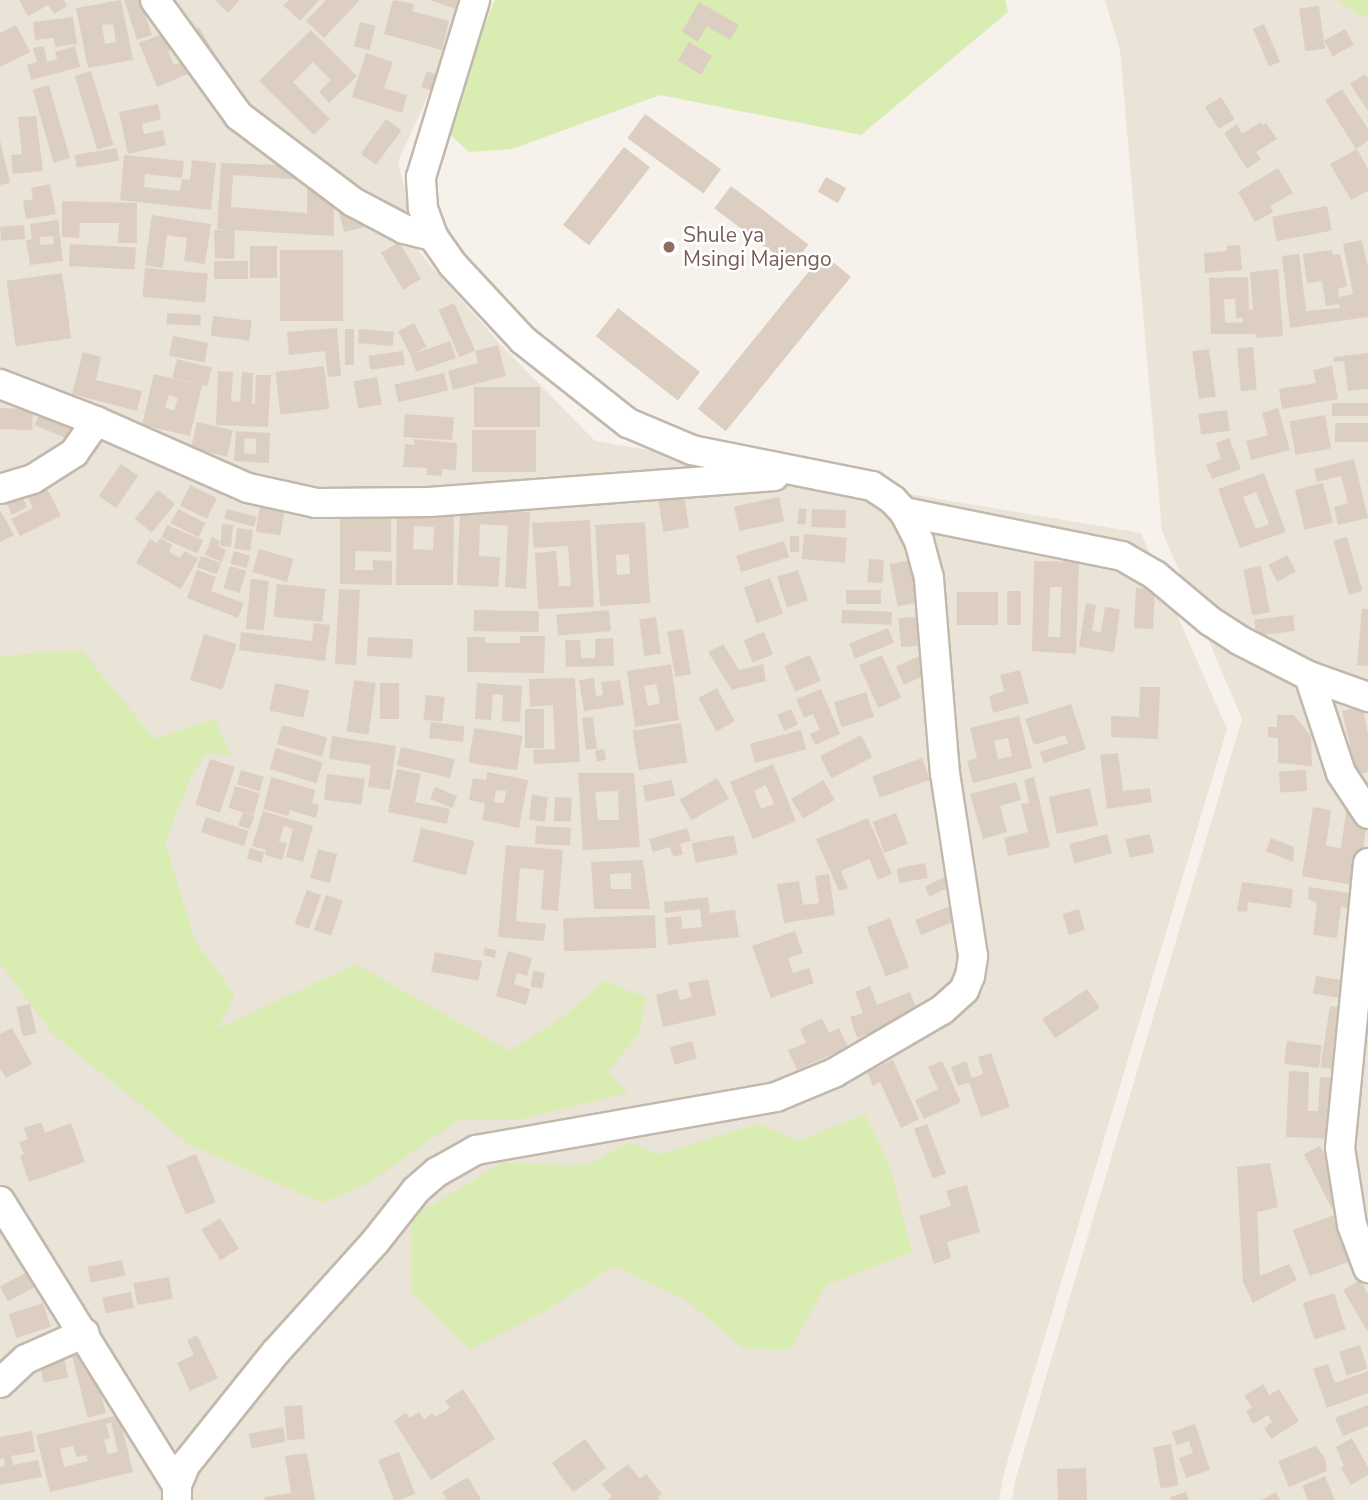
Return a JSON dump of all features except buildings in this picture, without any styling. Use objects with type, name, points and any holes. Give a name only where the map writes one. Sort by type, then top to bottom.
[{"type":"street","points":[[155,0],[218,90],[250,125],[353,202],[404,229],[433,236]]},
{"type":"street","points":[[177,1493],[186,1464],[275,1353],[375,1242],[416,1190],[437,1172],[476,1150],[776,1097],[834,1073],[942,1010],[964,990],[970,976],[973,956],[945,775],[929,578],[919,541],[904,512],[872,486],[801,474],[692,450],[628,423],[523,340],[453,265],[433,236],[423,208],[421,177],[475,0]]},
{"type":"street","points":[[0,384],[96,421],[248,488],[316,503],[442,501],[801,474]]},
{"type":"street","points":[[0,489],[33,479],[74,453],[96,421]]},
{"type":"street","points":[[904,512],[1122,556],[1155,575],[1224,631],[1309,676],[1368,697]]},
{"type":"street","points":[[1309,676],[1341,773],[1368,814]]},
{"type":"street","points":[[1368,863],[1340,1148],[1352,1225],[1368,1268]]},
{"type":"street","points":[[0,1201],[85,1333],[177,1493]]},
{"type":"street","points":[[0,1383],[26,1359],[85,1333]]},
{"type":"shaded area","points":[[0,0],[471,0],[398,162],[420,253],[503,347],[595,441],[1141,533],[1227,729],[1004,1473],[999,1500],[0,1500]]},
{"type":"shaded area","points":[[1105,0],[1368,0],[1368,1500],[1012,1500],[1015,1481],[1242,719],[1162,531],[1120,50]]},
{"type":"green space","points":[[495,0],[1005,0],[1008,12],[861,135],[660,95],[512,149],[469,152],[442,127]]},
{"type":"green space","points":[[1338,0],[1368,0],[1368,15],[1360,17]]},
{"type":"green space","points":[[82,650],[154,739],[215,719],[231,756],[207,753],[191,776],[165,842],[195,941],[235,996],[217,1029],[356,964],[509,1051],[562,1018],[603,981],[646,997],[639,1035],[607,1071],[628,1093],[522,1119],[459,1120],[367,1184],[322,1203],[189,1144],[53,1034],[0,963],[0,656]]},
{"type":"green space","points":[[865,1114],[889,1164],[912,1252],[826,1285],[790,1350],[743,1348],[685,1299],[614,1266],[547,1310],[470,1350],[412,1293],[412,1217],[502,1163],[586,1166],[628,1142],[659,1154],[758,1124],[799,1141]]},
{"type":"place","name":"Shule ya Msingi Majengo","points":[[669,247]]}]
